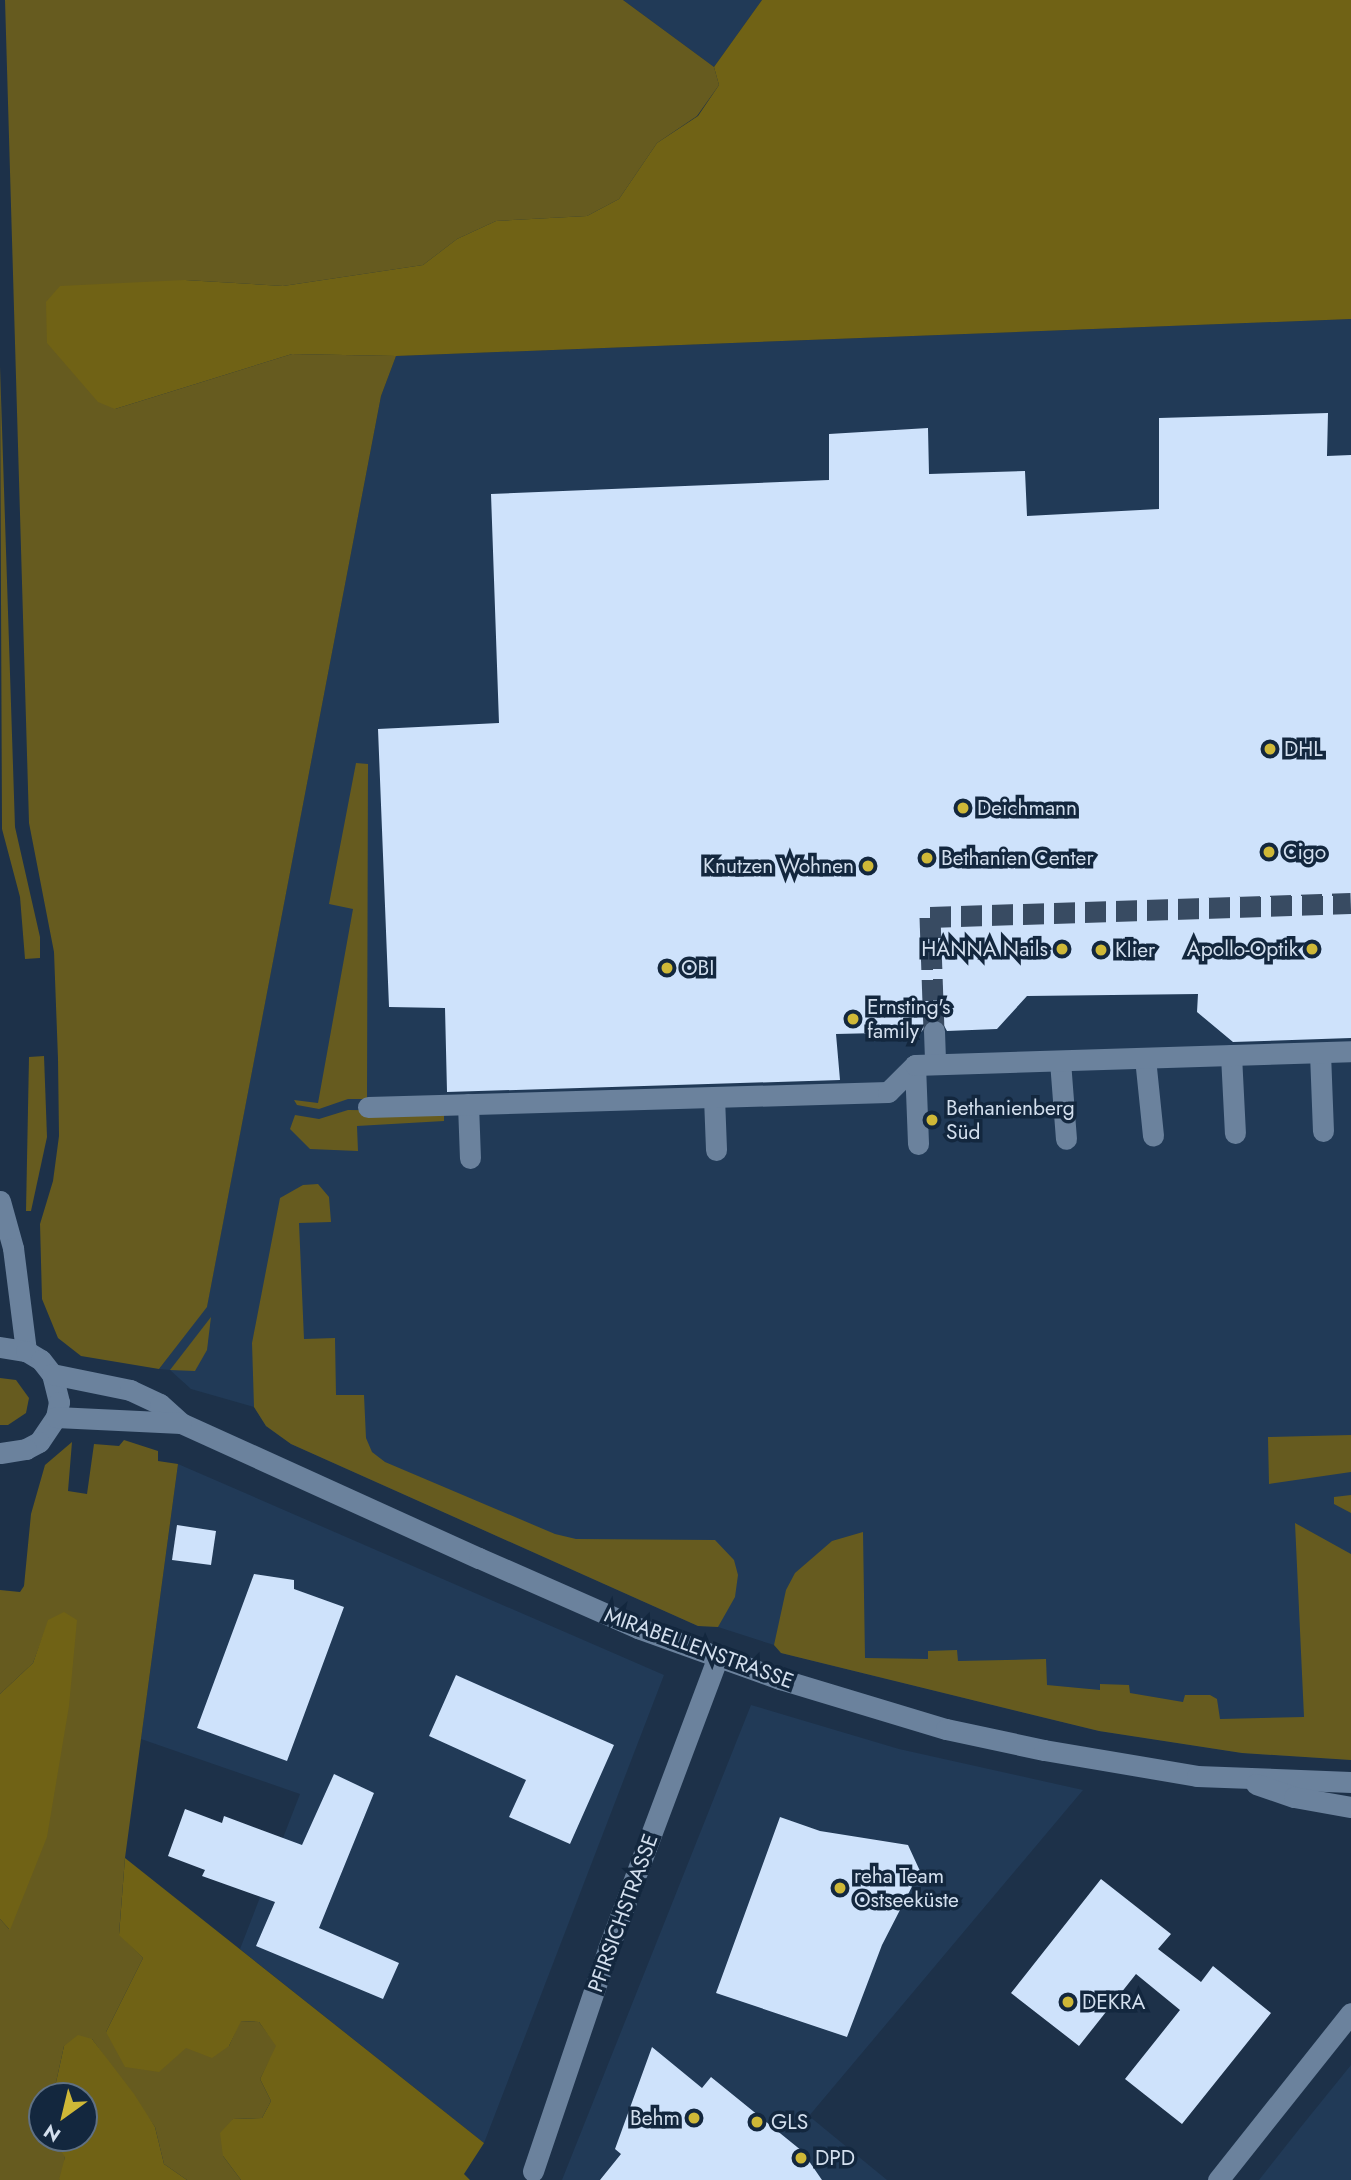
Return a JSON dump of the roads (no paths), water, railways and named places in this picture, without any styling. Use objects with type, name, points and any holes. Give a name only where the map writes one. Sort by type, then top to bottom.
[{"type":"street","points":[[918,1144],[925,1065],[934,1031]]},
{"type":"street","points":[[368,1107],[685,1093],[714,1097],[888,1092],[925,1065],[1351,1051]]},
{"type":"street","points":[[1320,1053],[1323,1131]]},
{"type":"street","points":[[1231,1055],[1235,1133]]},
{"type":"street","points":[[1145,1058],[1153,1136]]},
{"type":"street","points":[[1060,1061],[1066,1139]]},
{"type":"street","points":[[714,1097],[716,1150]]},
{"type":"street","points":[[468,1104],[470,1158]]},
{"type":"street","points":[[0,1201],[13,1248],[26,1351]]},
{"type":"street","points":[[0,1347],[26,1351],[52,1374],[59,1402],[56,1417],[39,1442],[26,1449],[0,1452]]},
{"type":"street","name":"MIRABELLENSTRASSE","points":[[52,1374],[130,1390],[160,1404],[181,1423],[614,1617],[718,1657],[946,1729],[1154,1770],[1247,1781],[1351,1782]]},
{"type":"street","name":"MIRABELLENSTRASSE","points":[[56,1417],[181,1423]]},
{"type":"street","name":"PFIRSICHSTRASSE","points":[[533,2171],[608,1949],[718,1657]]},
{"type":"street","name":"MIRABELLENSTRASSE","points":[[1247,1781],[1294,1797],[1351,1807]]},
{"type":"street","points":[[1218,2180],[1351,2013]]},
{"type":"tunnel","points":[[934,1031],[930,917],[1351,903]]},
{"type":"place","name":"DHL","points":[[1270,749]]},
{"type":"place","name":"Deichmann","points":[[963,808]]},
{"type":"place","name":"Cigo","points":[[1269,852]]},
{"type":"place","name":"Bethanien Center","points":[[927,858]]},
{"type":"place","name":"Knutzen Wohnen","points":[[868,866]]},
{"type":"place","name":"HANNA Nails","points":[[1062,949]]},
{"type":"place","name":"Apollo-Optik","points":[[1312,949]]},
{"type":"place","name":"Klier","points":[[1101,950]]},
{"type":"place","name":"OBI","points":[[667,968]]},
{"type":"place","name":"Ernsting's family","points":[[853,1019]]},
{"type":"place","name":"Bethanienberg Süd","points":[[932,1120]]},
{"type":"place","name":"reha Team Ostseeküste","points":[[840,1888]]},
{"type":"place","name":"DEKRA","points":[[1068,2002]]},
{"type":"place","name":"Behm","points":[[694,2118]]},
{"type":"place","name":"GLS","points":[[757,2122]]},
{"type":"place","name":"DPD","points":[[801,2158]]}]
